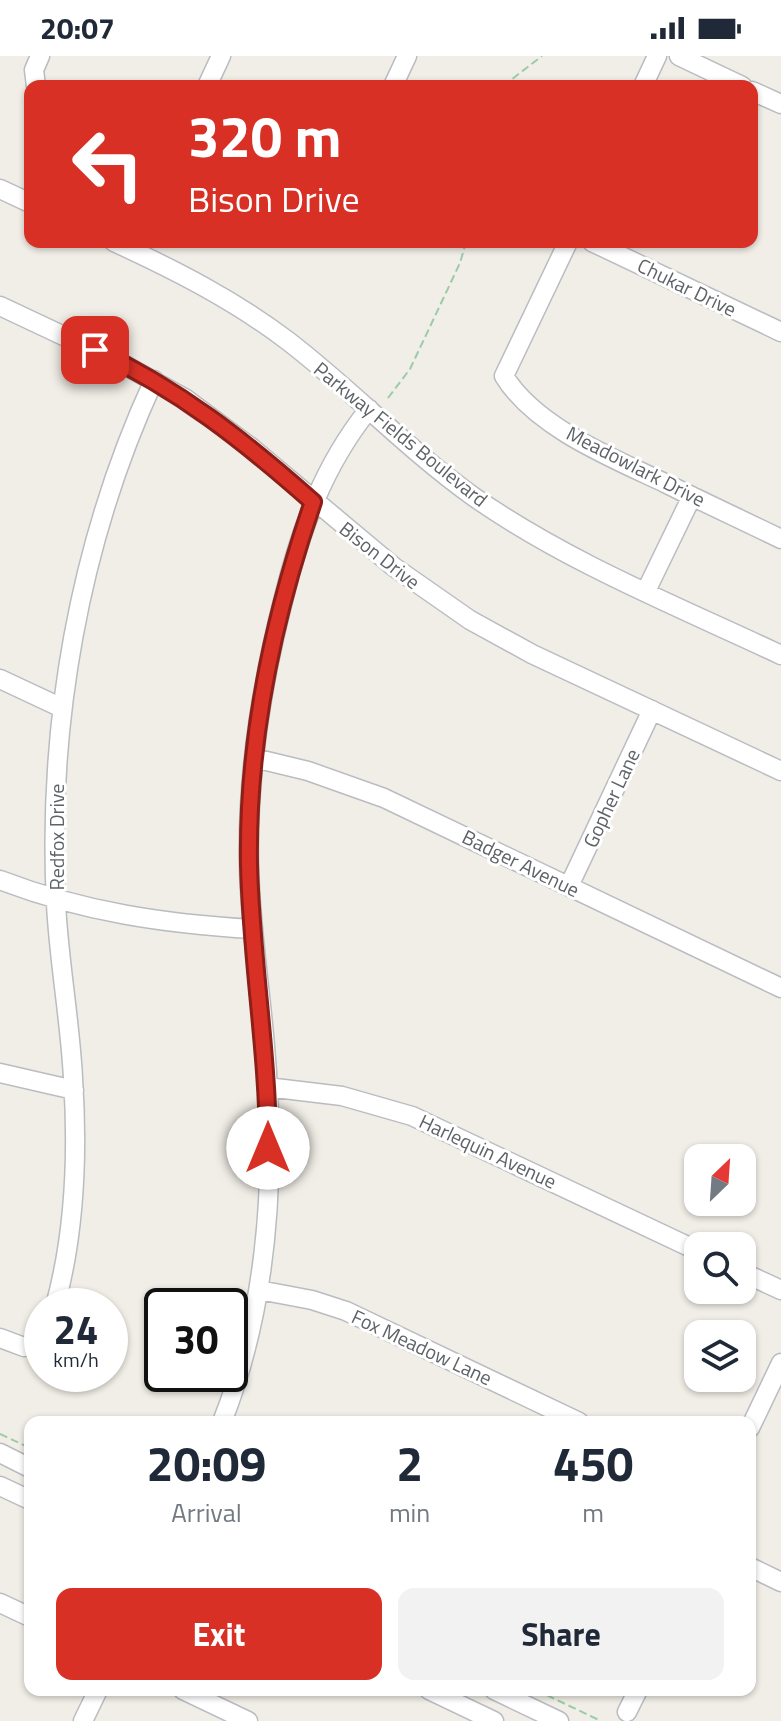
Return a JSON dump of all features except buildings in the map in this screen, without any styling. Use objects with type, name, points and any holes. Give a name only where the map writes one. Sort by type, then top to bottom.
[{"type":"street","points":[[35,80],[34,70],[40,56]]},
{"type":"street","points":[[210,80],[221,56]]},
{"type":"street","points":[[396,80],[407,56]]},
{"type":"street","points":[[646,80],[657,56]]},
{"type":"street","points":[[679,56],[729,80]]},
{"type":"street","points":[[758,94],[781,104]]},
{"type":"street","points":[[0,189],[24,200]]},
{"type":"street","name":"Parkway Fields Boulevard","points":[[132,248],[200,284],[264,324],[449,478],[504,517],[561,550],[781,655]]},
{"type":"street","name":"Meadowlark Drive","points":[[565,248],[504,376],[514,392],[567,432],[611,457],[781,539]]},
{"type":"street","name":"Chukar Drive","points":[[605,248],[781,332]]},
{"type":"street","name":"Bison Drive","points":[[0,306],[154,380],[228,429],[418,586],[470,620],[532,654],[781,771]]},
{"type":"street","name":"Redfox Drive","points":[[59,1288],[72,1212],[74,1090],[56,899],[56,791],[62,708],[77,622],[98,536],[122,457],[154,380]]},
{"type":"street","points":[[224,1416],[246,1353],[259,1290],[266,1217],[267,1087],[249,863],[254,758],[263,691],[275,629],[313,502],[332,462],[369,409]]},
{"type":"street","points":[[646,591],[692,496]]},
{"type":"street","points":[[0,679],[62,708]]},
{"type":"street","name":"Gopher Lane","points":[[569,886],[652,710]]},
{"type":"street","name":"Badger Avenue","points":[[254,758],[308,771],[372,793],[781,988]]},
{"type":"street","points":[[0,880],[56,899],[152,921],[253,929]]},
{"type":"street","points":[[0,1073],[74,1090]]},
{"type":"street","name":"Harlequin Avenue","points":[[267,1087],[342,1096],[412,1116],[684,1244]]},
{"type":"street","points":[[756,1278],[781,1290]]},
{"type":"street","name":"Fox Meadow Lane","points":[[259,1290],[312,1300],[346,1311],[566,1416]]},
{"type":"street","points":[[0,1338],[18,1346],[24,1345]]},
{"type":"street","points":[[756,1416],[781,1363]]},
{"type":"street","points":[[0,1453],[24,1465]]},
{"type":"street","points":[[0,1486],[24,1497]]},
{"type":"street","points":[[756,1570],[781,1582]]},
{"type":"street","points":[[0,1603],[24,1614]]},
{"type":"street","points":[[83,1721],[95,1696]]},
{"type":"street","points":[[196,1696],[248,1721]]},
{"type":"street","points":[[442,1696],[494,1721]]},
{"type":"street","points":[[507,1696],[559,1721]]},
{"type":"street","points":[[627,1712],[635,1696]]},
{"type":"path","points":[[511,80],[542,56]]},
{"type":"path","points":[[388,398],[410,369],[465,248]]},
{"type":"path","points":[[0,1434],[24,1445]]},
{"type":"path","points":[[549,1696],[601,1721]]},
{"type":"route","points":[[95,350],[142,373],[207,414],[252,448],[313,502],[297,548],[270,653],[259,716],[251,793],[250,898],[265,1049],[268,1148]]}]
